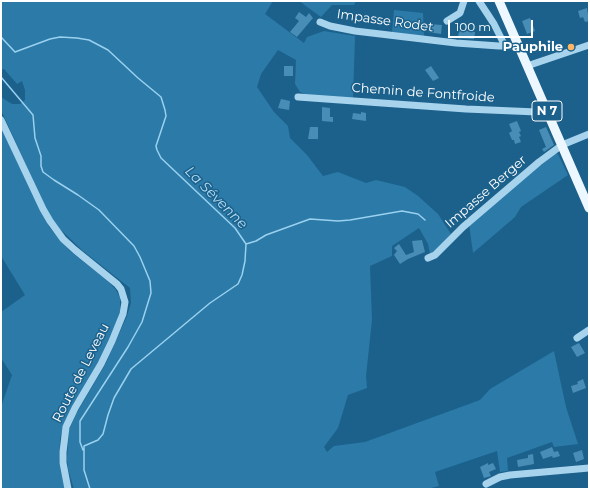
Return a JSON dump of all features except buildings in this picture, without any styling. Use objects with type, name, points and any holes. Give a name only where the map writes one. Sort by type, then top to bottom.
[{"type":"main road","name":"N 7","points":[[499,1],[589,208]]},
{"type":"street","points":[[447,20],[460,13],[464,1]]},
{"type":"street","points":[[479,1],[494,24],[505,46]]},
{"type":"street","name":"Impasse Rodet","points":[[320,22],[355,32],[456,43],[518,46]]},
{"type":"street","points":[[527,66],[589,45]]},
{"type":"street","name":"Chemin de Fontfroide","points":[[298,97],[466,109],[537,112],[546,110]]},
{"type":"street","name":"Route de Leveau","points":[[1,120],[40,204],[50,221],[64,240],[117,284],[121,289],[125,302],[124,314],[112,341],[66,427],[63,452],[64,473],[68,489]]},
{"type":"street","name":"Impasse Berger","points":[[428,258],[435,255],[454,235],[539,162],[562,146],[589,134]]},
{"type":"street","points":[[577,338],[589,330]]},
{"type":"street","points":[[486,484],[500,477],[510,475],[589,468]]},
{"type":"shaded area","points":[[1,1],[273,1],[265,14],[304,43],[307,37],[324,31],[355,36],[353,99],[308,95],[300,92],[295,84],[296,60],[278,50],[261,74],[257,87],[274,112],[288,126],[290,138],[307,155],[323,176],[338,172],[366,183],[376,180],[405,187],[418,196],[438,214],[451,234],[436,250],[430,254],[428,244],[419,228],[392,246],[392,256],[370,266],[372,320],[366,376],[367,388],[348,395],[338,428],[324,447],[327,452],[334,446],[365,442],[480,400],[490,389],[554,351],[566,407],[578,444],[554,447],[552,442],[507,458],[508,471],[500,472],[497,451],[435,472],[439,486],[427,489],[74,489],[68,469],[67,459],[69,430],[76,414],[105,365],[127,316],[131,303],[130,288],[83,251],[60,229],[49,215],[1,110],[1,97],[12,104],[20,104],[25,100],[25,90],[22,81],[17,84],[4,69],[1,70]]},
{"type":"shaded area","points":[[299,1],[356,1],[354,5],[332,5],[321,17]]},
{"type":"shaded area","points":[[394,10],[423,13],[424,37],[392,32]]},
{"type":"shaded area","points":[[1,128],[50,228],[69,250],[109,282],[116,290],[120,298],[120,311],[118,319],[99,361],[63,428],[60,439],[59,463],[65,489],[1,489],[1,407],[12,375],[1,358],[1,312],[25,295],[1,256]]},
{"type":"shaded area","points":[[554,154],[558,154],[568,175],[521,207],[515,217],[473,253],[469,224]]},
{"type":"waterway","name":"La Sévenne","points":[[1,37],[15,52],[50,39],[60,37],[89,40],[108,50],[161,97],[166,116],[156,146],[161,158],[235,228],[246,244],[245,261],[242,275],[238,284],[210,303],[131,369],[114,398],[103,434],[98,440],[84,446],[84,470],[90,489]]},
{"type":"waterway","points":[[1,77],[33,115],[35,138],[41,156],[41,166],[43,172],[99,210],[134,246],[150,281],[151,293],[142,322],[128,347],[80,421],[80,442],[83,450]]},
{"type":"waterway","points":[[246,244],[310,219],[338,221],[350,220],[402,211],[418,214],[425,220]]},
{"type":"place","name":"Pauphile","points":[[571,47]]}]
